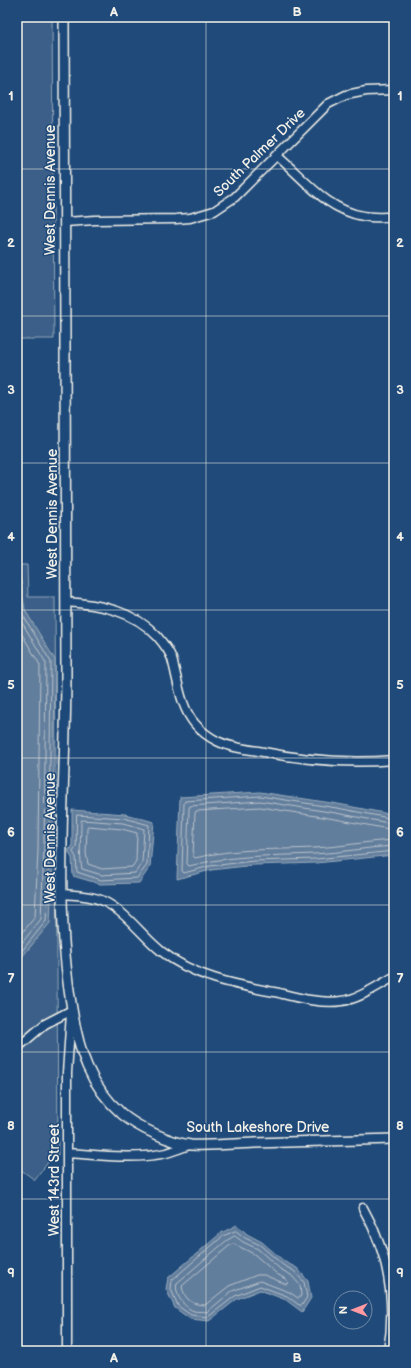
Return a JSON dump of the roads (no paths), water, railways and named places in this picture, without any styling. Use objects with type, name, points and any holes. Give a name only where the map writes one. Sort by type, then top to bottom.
[{"type":"street","name":"West Dennis Avenue","points":[[64,17],[66,715],[62,834],[62,894],[66,970],[72,1010]]},
{"type":"street","name":"South Palmer Drive","points":[[65,222],[176,219],[202,216],[223,206],[235,197],[328,104],[346,95],[366,91],[394,90]]},
{"type":"street","points":[[276,155],[334,206],[350,213],[365,217],[394,217]]},
{"type":"street","points":[[66,602],[83,603],[119,611],[132,617],[153,632],[164,643],[171,657],[187,712],[195,724],[217,741],[246,749],[283,756],[370,762],[394,760]]},
{"type":"street","points":[[62,894],[85,896],[100,900],[111,906],[128,918],[161,951],[181,966],[221,981],[296,997],[333,1002],[344,1001],[356,997],[394,977]]},
{"type":"street","points":[[17,1048],[45,1024],[72,1010]]},
{"type":"street","name":"South Lakeshore Drive","points":[[72,1010],[80,1048],[86,1065],[98,1087],[109,1102],[125,1117],[155,1134],[189,1145],[394,1139]]},
{"type":"street","name":"West 143rd Street","points":[[67,1351],[67,1073],[69,1029],[72,1010]]},
{"type":"street","points":[[67,1153],[113,1156],[150,1155],[166,1153],[189,1145]]},
{"type":"street","points":[[363,1208],[376,1233],[389,1281],[391,1308],[388,1351]]},
{"type":"water","points":[[17,573],[20,576],[25,610],[55,660],[53,851],[50,923],[17,963]]},
{"type":"water","points":[[260,792],[338,804],[394,815],[394,855],[316,863],[255,865],[211,870],[177,879],[180,797]]},
{"type":"water","points":[[72,810],[125,814],[154,822],[150,867],[139,883],[100,884],[73,876],[72,858],[69,853],[69,849],[72,848]]},
{"type":"water","points":[[237,1225],[247,1234],[262,1242],[285,1262],[297,1268],[308,1281],[311,1298],[302,1312],[286,1300],[260,1290],[237,1299],[209,1321],[190,1319],[175,1308],[166,1289],[168,1278],[221,1233]]}]
